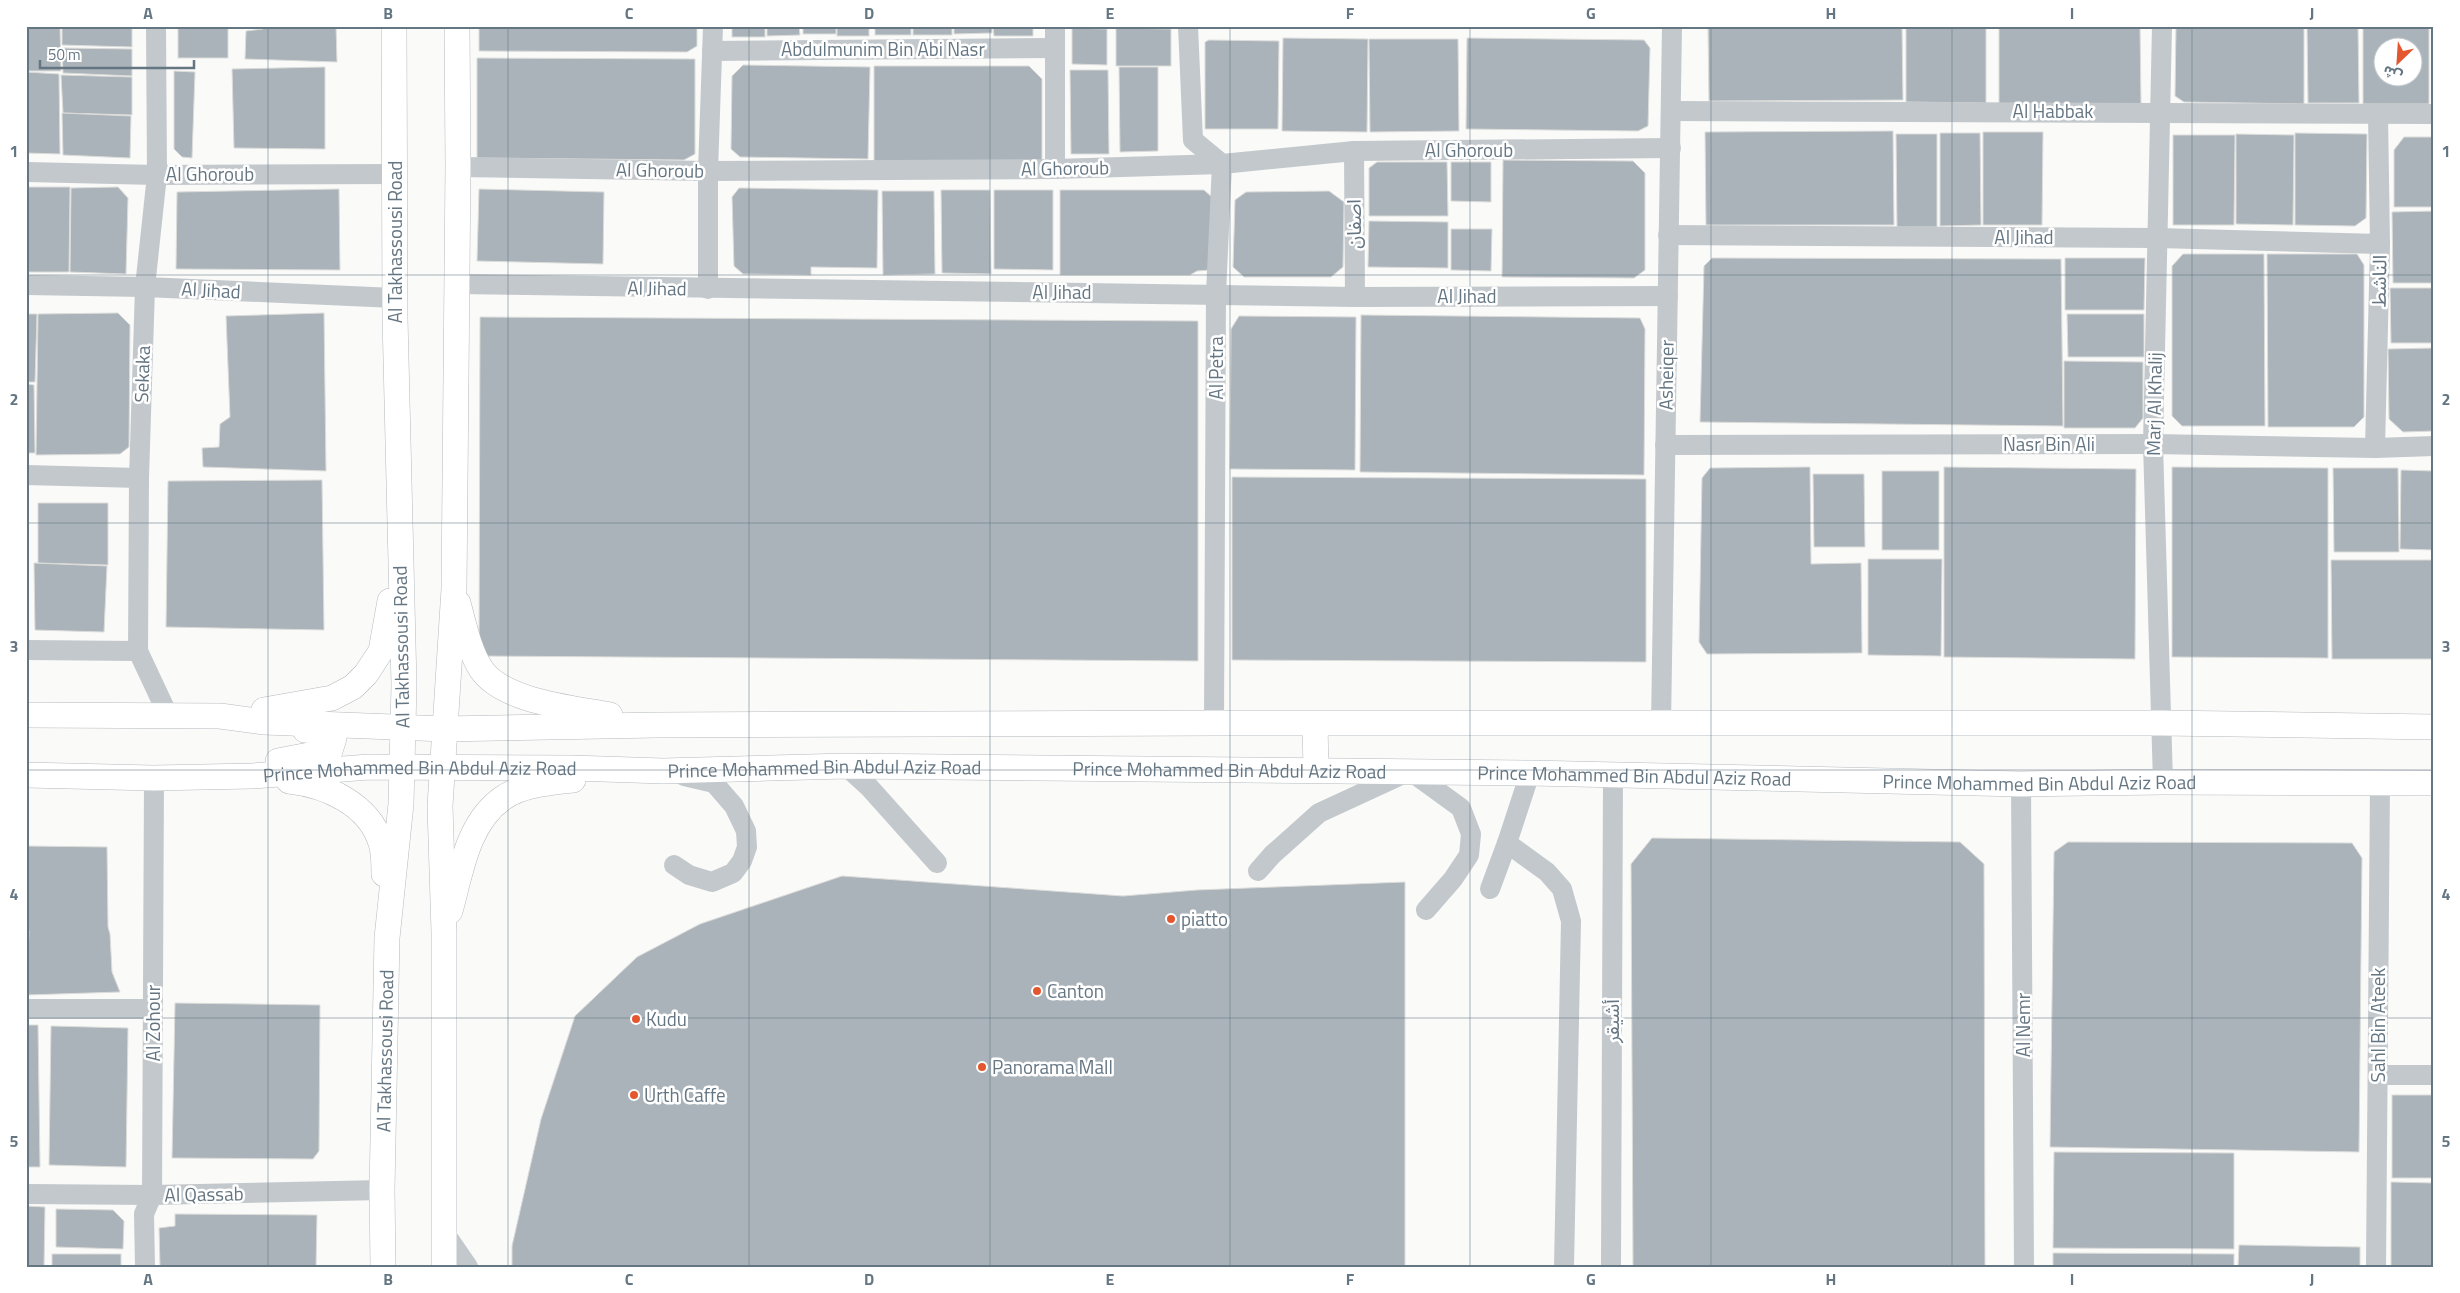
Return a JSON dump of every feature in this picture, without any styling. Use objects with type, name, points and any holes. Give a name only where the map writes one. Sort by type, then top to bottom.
[{"type":"main road","name":"Al Takhassousi Road","points":[[383,1267],[382,1190],[387,938],[402,769],[404,685],[395,298],[394,26]]},
{"type":"main road","points":[[444,1267],[444,932],[440,853],[441,787],[444,767],[454,589],[458,166],[457,26]]},
{"type":"main road","points":[[220,716],[311,704],[332,698],[353,686],[366,674],[381,650],[400,547]]},
{"type":"main road","points":[[454,589],[474,657],[483,671],[498,684],[534,701],[657,725]]},
{"type":"main road","points":[[26,715],[220,716],[264,722],[295,729],[325,732],[334,738],[330,751],[276,762],[252,776]]},
{"type":"main road","points":[[264,722],[446,729],[657,725],[1214,723],[1661,725],[2161,723],[2434,727]]},
{"type":"main road","points":[[1315,724],[1316,770]]},
{"type":"main road","name":"Prince Mohammed Bin Abdul Aziz Road","points":[[26,775],[154,778],[252,776],[369,767],[402,769],[444,767],[663,771],[846,766],[1530,773],[2022,784],[2163,782],[2434,783]]},
{"type":"main road","points":[[444,932],[467,850],[486,816],[503,797],[561,781],[663,771]]},
{"type":"main road","points":[[252,776],[306,782],[339,796],[355,805],[362,813],[381,842],[387,938]]},
{"type":"main road","points":[[397,841],[408,800],[408,785],[416,780],[424,787],[440,853]]},
{"type":"street","name":"Sekaka","points":[[156,26],[157,175],[145,287],[139,478],[138,651],[168,715]]},
{"type":"street","points":[[708,289],[708,171],[712,26]]},
{"type":"street","points":[[1055,26],[1055,169]]},
{"type":"street","points":[[1188,26],[1193,140],[1222,164]]},
{"type":"street","name":"Asheiqer","points":[[1661,725],[1672,26]]},
{"type":"street","name":"Marj Al Khalij","points":[[2162,26],[2153,444],[2163,782]]},
{"type":"street","name":"Abdulmunim Bin Abi Nasr","points":[[712,51],[1054,48]]},
{"type":"street","name":"Al Habbak","points":[[1672,110],[2434,114]]},
{"type":"street","name":"الناشط","points":[[2375,448],[2380,244],[2378,114]]},
{"type":"street","name":"Al Ghoroub","points":[[458,166],[708,171],[1055,169],[1222,164],[1354,150],[1671,148]]},
{"type":"street","name":"اصفان","points":[[1354,150],[1355,297]]},
{"type":"street","name":"Al Petra","points":[[1214,723],[1216,293],[1222,164]]},
{"type":"street","name":"Al Ghoroub","points":[[26,172],[157,175],[394,174]]},
{"type":"street","name":"Al Jihad","points":[[1668,235],[2157,238],[2380,244]]},
{"type":"street","name":"Al Jihad","points":[[457,284],[708,289],[1216,293],[1355,297],[1668,296]]},
{"type":"street","name":"Al Jihad","points":[[26,285],[145,287],[395,298]]},
{"type":"street","name":"Nasr Bin Ali","points":[[1664,444],[2153,444],[2375,448],[2434,446]]},
{"type":"street","points":[[26,474],[139,478]]},
{"type":"street","points":[[26,650],[138,651]]},
{"type":"street","points":[[846,766],[869,786],[937,863]]},
{"type":"street","points":[[663,771],[714,783],[734,806],[746,831],[747,847],[742,861],[733,872],[712,882],[689,875],[674,865]]},
{"type":"street","points":[[1258,871],[1272,854],[1320,812],[1410,772],[1461,808],[1471,834],[1470,855],[1453,879],[1426,910]]},
{"type":"street","points":[[1490,889],[1530,773]]},
{"type":"street","name":"أشيقر","points":[[1611,1267],[1613,776]]},
{"type":"street","name":"Al Zohour","points":[[145,1267],[144,1214],[152,1195],[154,778]]},
{"type":"street","name":"Sahl Bin Ateek","points":[[2376,1267],[2380,783]]},
{"type":"street","name":"Al Nemr","points":[[2022,784],[2024,1267]]},
{"type":"street","points":[[1507,843],[1547,872],[1562,889],[1571,921],[1564,1267]]},
{"type":"street","points":[[26,1009],[153,1009]]},
{"type":"street","points":[[2378,1075],[2434,1074]]},
{"type":"street","name":"Al Qassab","points":[[26,1194],[152,1195],[382,1190]]},
{"type":"street","points":[[444,1232],[468,1267]]},
{"type":"building","points":[[26,26],[60,26],[61,71],[26,71]]},
{"type":"building","points":[[62,26],[132,26],[132,47],[62,45]]},
{"type":"building","points":[[178,26],[228,26],[228,58],[178,58]]},
{"type":"building","points":[[263,26],[336,26],[337,62],[245,59],[246,31],[263,29]]},
{"type":"building","points":[[479,26],[697,26],[697,46],[687,52],[479,51]]},
{"type":"building","points":[[732,26],[765,26],[765,37],[732,37]]},
{"type":"building","points":[[767,26],[799,26],[800,35],[767,36]]},
{"type":"building","points":[[803,26],[836,26],[836,34],[803,34]]},
{"type":"building","points":[[837,26],[869,26],[869,36],[837,36]]},
{"type":"building","points":[[875,26],[911,26],[911,35],[875,35]]},
{"type":"building","points":[[913,26],[952,26],[952,35],[913,35]]},
{"type":"building","points":[[954,26],[992,26],[992,33],[954,34]]},
{"type":"building","points":[[993,26],[1033,26],[1033,36],[994,36]]},
{"type":"building","points":[[1708,26],[1902,26],[1903,100],[1709,101]]},
{"type":"building","points":[[1906,26],[1986,26],[1986,103],[1906,102]]},
{"type":"building","points":[[1999,26],[2140,26],[2141,104],[1999,104]]},
{"type":"building","points":[[2176,26],[2304,26],[2304,104],[2184,102],[2175,96]]},
{"type":"building","points":[[2307,26],[2358,26],[2359,103],[2308,103]]},
{"type":"building","points":[[2363,26],[2429,26],[2429,104],[2363,104]]},
{"type":"building","points":[[2434,26],[2434,102],[2433,102]]},
{"type":"building","points":[[1072,28],[1107,29],[1107,65],[1072,64]]},
{"type":"building","points":[[1116,28],[1171,29],[1171,66],[1116,66]]},
{"type":"building","points":[[1283,38],[1368,39],[1367,132],[1282,131]]},
{"type":"building","points":[[1467,38],[1644,40],[1650,48],[1648,126],[1638,131],[1466,129]]},
{"type":"building","points":[[1369,39],[1458,39],[1459,131],[1370,132]]},
{"type":"building","points":[[1209,40],[1279,41],[1278,129],[1205,129],[1205,42]]},
{"type":"building","points":[[62,48],[132,49],[132,76],[63,73]]},
{"type":"building","points":[[477,58],[695,59],[695,154],[684,160],[477,158]]},
{"type":"building","points":[[743,65],[870,67],[868,159],[740,157],[731,149],[732,76]]},
{"type":"building","points":[[874,66],[1029,66],[1042,79],[1042,162],[874,161]]},
{"type":"building","points":[[325,67],[325,149],[234,148],[232,69]]},
{"type":"building","points":[[1119,67],[1158,67],[1158,151],[1120,152]]},
{"type":"building","points":[[1070,70],[1108,70],[1109,154],[1071,154]]},
{"type":"building","points":[[174,71],[195,72],[192,158],[182,157],[174,149]]},
{"type":"building","points":[[26,72],[59,74],[60,154],[26,153]]},
{"type":"building","points":[[61,75],[132,77],[132,115],[63,113]]},
{"type":"building","points":[[62,113],[131,116],[130,158],[63,155]]},
{"type":"building","points":[[1893,131],[1894,225],[1706,225],[1705,132]]},
{"type":"building","points":[[1983,132],[2043,132],[2042,225],[1983,225]]},
{"type":"building","points":[[1940,133],[1980,133],[1981,225],[1940,226]]},
{"type":"building","points":[[2295,133],[2367,134],[2366,218],[2355,226],[2295,225]]},
{"type":"building","points":[[1896,134],[1937,134],[1937,227],[1897,227]]},
{"type":"building","points":[[2236,134],[2294,135],[2293,225],[2236,224]]},
{"type":"building","points":[[2173,135],[2235,135],[2234,225],[2173,225]]},
{"type":"building","points":[[2404,137],[2434,137],[2434,207],[2394,207],[2394,150]]},
{"type":"building","points":[[1503,160],[1633,161],[1645,173],[1645,270],[1634,278],[1502,277]]},
{"type":"building","points":[[1377,162],[1447,162],[1448,216],[1369,216],[1369,168]]},
{"type":"building","points":[[1451,162],[1491,162],[1491,202],[1451,201]]},
{"type":"building","points":[[26,187],[70,187],[69,272],[26,272]]},
{"type":"building","points":[[118,187],[128,198],[126,274],[70,272],[71,188]]},
{"type":"building","points":[[739,188],[878,190],[877,268],[811,267],[811,275],[743,274],[734,266],[732,197]]},
{"type":"building","points":[[339,189],[340,270],[176,269],[177,192]]},
{"type":"building","points":[[479,189],[604,192],[603,264],[477,261]]},
{"type":"building","points":[[941,190],[990,190],[991,274],[942,273]]},
{"type":"building","points":[[994,190],[1053,190],[1053,270],[994,269]]},
{"type":"building","points":[[1060,190],[1204,190],[1214,199],[1210,270],[1197,271],[1190,275],[1060,275]]},
{"type":"building","points":[[882,191],[934,191],[935,274],[883,275]]},
{"type":"building","points":[[1329,191],[1344,202],[1343,267],[1331,277],[1244,277],[1233,267],[1235,200],[1246,192]]},
{"type":"building","points":[[2434,211],[2434,283],[2393,283],[2392,212]]},
{"type":"building","points":[[1369,221],[1448,222],[1448,268],[1368,267]]},
{"type":"building","points":[[1451,229],[1492,229],[1491,271],[1451,270]]},
{"type":"building","points":[[2183,254],[2264,254],[2265,426],[2182,426],[2172,416],[2172,266]]},
{"type":"building","points":[[2267,254],[2357,254],[2364,265],[2364,417],[2354,427],[2268,427]]},
{"type":"building","points":[[1712,258],[2061,259],[2063,426],[1700,422],[1704,266]]},
{"type":"building","points":[[2065,258],[2145,258],[2144,310],[2065,310]]},
{"type":"building","points":[[2390,288],[2434,288],[2434,343],[2391,343]]},
{"type":"building","points":[[118,313],[130,325],[129,447],[120,454],[36,455],[38,314]]},
{"type":"building","points":[[324,313],[326,471],[203,467],[202,448],[219,447],[220,424],[230,417],[226,316]]},
{"type":"building","points":[[26,314],[37,314],[35,382],[26,382]]},
{"type":"building","points":[[2067,314],[2144,314],[2144,357],[2068,357]]},
{"type":"building","points":[[1361,315],[1640,318],[1645,329],[1644,475],[1360,472]]},
{"type":"building","points":[[1239,316],[1356,317],[1355,470],[1230,469],[1231,329]]},
{"type":"building","points":[[480,317],[1198,321],[1198,661],[479,656]]},
{"type":"building","points":[[2434,348],[2434,431],[2403,432],[2389,419],[2388,349]]},
{"type":"building","points":[[2064,361],[2143,362],[2143,418],[2135,428],[2064,428]]},
{"type":"building","points":[[26,384],[34,385],[35,453],[26,453]]},
{"type":"building","points":[[1810,467],[1811,564],[1861,563],[1862,653],[1707,654],[1699,642],[1702,478],[1710,468]]},
{"type":"building","points":[[1944,467],[2136,469],[2135,659],[1944,657]]},
{"type":"building","points":[[2172,467],[2328,468],[2328,658],[2172,657]]},
{"type":"building","points":[[2333,468],[2398,468],[2399,552],[2334,552]]},
{"type":"building","points":[[2401,470],[2434,471],[2434,550],[2400,549]]},
{"type":"building","points":[[1882,471],[1939,471],[1939,550],[1882,550]]},
{"type":"building","points":[[1813,474],[1864,474],[1865,547],[1814,547]]},
{"type":"building","points":[[1232,477],[1646,479],[1646,662],[1232,660]]},
{"type":"building","points":[[322,480],[324,630],[166,627],[168,481]]},
{"type":"building","points":[[38,503],[108,503],[108,565],[38,563]]},
{"type":"building","points":[[1868,559],[1942,559],[1941,656],[1868,655]]},
{"type":"building","points":[[2331,560],[2434,560],[2434,659],[2332,659]]},
{"type":"building","points":[[34,563],[107,566],[104,632],[35,630]]},
{"type":"building","points":[[1652,838],[1960,842],[1984,864],[1985,1267],[1633,1267],[1631,864]]},
{"type":"building","points":[[2068,842],[2352,843],[2362,858],[2359,1152],[2050,1147],[2054,852]]},
{"type":"building","points":[[26,846],[107,847],[108,927],[112,972],[120,992],[26,995],[29,931],[26,930]]},
{"type":"building","name":"Panorama Mall","points":[[842,876],[1123,896],[1197,890],[1405,882],[1405,1267],[512,1267],[512,1246],[541,1119],[575,1016],[637,957],[700,924]]},
{"type":"building","points":[[175,1003],[320,1005],[319,1151],[313,1159],[172,1158]]},
{"type":"building","points":[[26,1025],[38,1025],[40,1167],[26,1167]]},
{"type":"building","points":[[51,1026],[128,1028],[126,1167],[49,1165]]},
{"type":"building","points":[[2392,1095],[2434,1095],[2434,1178],[2392,1178]]},
{"type":"building","points":[[2054,1152],[2234,1153],[2234,1249],[2053,1248]]},
{"type":"building","points":[[2391,1182],[2434,1183],[2434,1267],[2391,1267]]},
{"type":"building","points":[[26,1206],[45,1207],[44,1267],[26,1267]]},
{"type":"building","points":[[56,1209],[113,1210],[124,1221],[123,1249],[56,1247]]},
{"type":"building","points":[[175,1214],[317,1215],[316,1267],[160,1266],[159,1228],[175,1226]]},
{"type":"building","points":[[2239,1245],[2360,1247],[2360,1267],[2238,1267]]},
{"type":"building","points":[[2053,1253],[2234,1254],[2234,1267],[2053,1267]]},
{"type":"building","points":[[52,1254],[121,1254],[121,1267],[52,1267]]},
{"type":"place","name":"piatto","points":[[1171,919]]},
{"type":"place","name":"Canton","points":[[1037,991]]},
{"type":"place","name":"Kudu","points":[[636,1019]]},
{"type":"place","name":"Panorama Mall","points":[[982,1067]]},
{"type":"place","name":"Urth Caffe","points":[[634,1095]]}]
